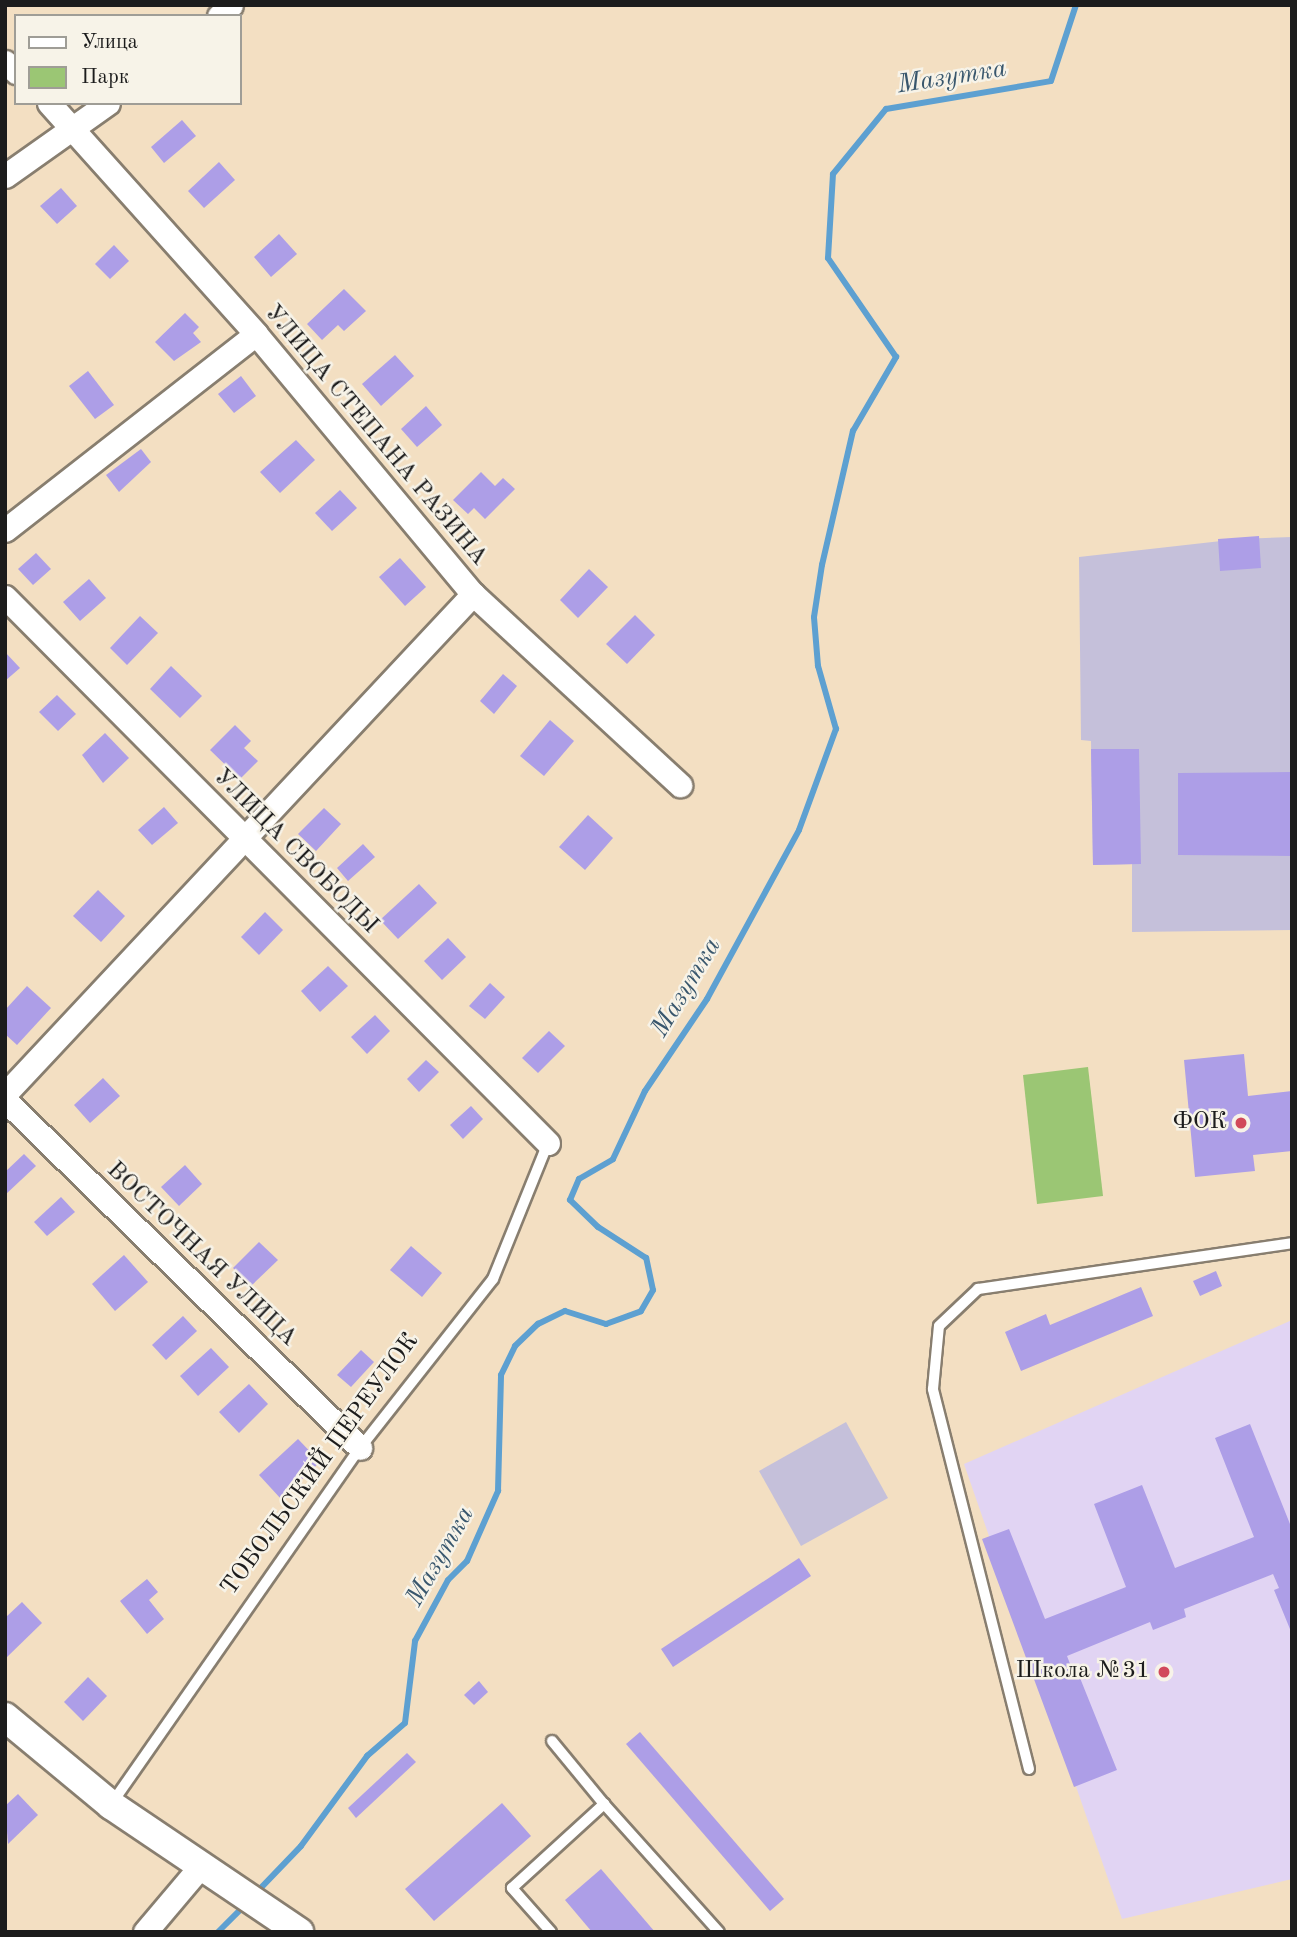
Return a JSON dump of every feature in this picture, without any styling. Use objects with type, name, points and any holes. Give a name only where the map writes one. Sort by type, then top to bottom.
[{"type":"street","name":"УЛИЦА СТЕПАНА РАЗИНА","points":[[51,105],[76,128],[256,334],[473,594],[680,785]]},
{"type":"street","points":[[5,176],[105,105]]},
{"type":"street","points":[[5,530],[256,334]]},
{"type":"street","points":[[5,1094],[246,840],[473,594]]},
{"type":"street","name":"УЛИЦА СВОБОДЫ","points":[[5,597],[548,1143]]},
{"type":"street","name":"ВОСТОЧНАЯ УЛИЦА","points":[[5,1100],[360,1448]]},
{"type":"street","points":[[5,1717],[111,1805],[299,1932]]},
{"type":"street","points":[[145,1932],[200,1867]]},
{"type":"lane","name":"ТОБОЛЬСКИЙ ПЕРЕУЛОК","points":[[111,1805],[360,1448],[494,1279],[548,1143]]},
{"type":"lane","points":[[1029,1769],[933,1389],[939,1326],[978,1289],[1292,1243]]},
{"type":"lane","points":[[552,1741],[604,1804],[719,1932]]},
{"type":"lane","points":[[551,1932],[512,1888],[604,1804]]},
{"type":"shaded area","points":[[1292,537],[1292,930],[1132,932],[1132,864],[1093,865],[1091,741],[1081,740],[1079,557],[1239,539]]},
{"type":"shaded area","name":"Школа №31","points":[[1292,1320],[1292,1879],[1122,1919],[964,1464]]},
{"type":"shaded area","points":[[846,1422],[888,1498],[801,1546],[759,1471]]},
{"type":"green space","points":[[1088,1067],[1103,1196],[1037,1204],[1023,1075]]},
{"type":"building","points":[[182,120],[196,136],[164,163],[151,147]]},
{"type":"building","points":[[219,162],[235,180],[204,208],[188,191]]},
{"type":"building","points":[[61,188],[77,206],[57,224],[40,206]]},
{"type":"building","points":[[279,234],[297,254],[271,277],[254,257]]},
{"type":"building","points":[[114,245],[129,261],[110,279],[95,264]]},
{"type":"building","points":[[344,289],[366,311],[344,331],[338,325],[322,340],[307,324]]},
{"type":"building","points":[[185,313],[199,327],[193,333],[201,342],[174,361],[155,342]]},
{"type":"building","points":[[395,355],[414,376],[381,406],[362,384]]},
{"type":"building","points":[[88,371],[114,405],[95,419],[69,386]]},
{"type":"building","points":[[241,376],[256,396],[234,413],[218,394]]},
{"type":"building","points":[[426,406],[442,425],[417,447],[401,429]]},
{"type":"building","points":[[296,440],[315,460],[280,493],[260,472]]},
{"type":"building","points":[[141,449],[151,462],[119,492],[106,475]]},
{"type":"building","points":[[481,472],[495,486],[503,478],[515,489],[485,519],[474,508],[468,514],[453,500]]},
{"type":"building","points":[[340,490],[357,508],[332,531],[315,513]]},
{"type":"building","points":[[1259,536],[1261,568],[1220,571],[1218,539]]},
{"type":"building","points":[[36,553],[51,569],[33,585],[18,569]]},
{"type":"building","points":[[400,558],[426,587],[405,606],[379,577]]},
{"type":"building","points":[[589,569],[608,587],[578,618],[560,600]]},
{"type":"building","points":[[89,579],[106,598],[80,621],[63,602]]},
{"type":"building","points":[[635,615],[655,635],[627,664],[606,644]]},
{"type":"building","points":[[140,616],[158,633],[127,665],[110,648]]},
{"type":"building","points":[[5,652],[20,668],[5,681]]},
{"type":"building","points":[[171,666],[202,696],[180,718],[150,689]]},
{"type":"building","points":[[503,674],[517,686],[494,714],[480,701]]},
{"type":"building","points":[[57,695],[76,714],[58,731],[39,712]]},
{"type":"building","points":[[550,720],[574,741],[544,776],[520,756]]},
{"type":"building","points":[[235,725],[251,741],[244,748],[258,761],[240,779],[210,750]]},
{"type":"building","points":[[105,733],[129,758],[103,783],[82,755]]},
{"type":"building","points":[[1091,749],[1139,749],[1141,864],[1093,865]]},
{"type":"building","points":[[1292,772],[1292,856],[1178,855],[1178,773]]},
{"type":"building","points":[[164,807],[178,823],[152,845],[138,830]]},
{"type":"building","points":[[324,808],[341,824],[316,851],[298,834]]},
{"type":"building","points":[[588,815],[613,838],[585,870],[559,847]]},
{"type":"building","points":[[363,844],[375,857],[348,881],[337,868]]},
{"type":"building","points":[[419,884],[437,903],[398,939],[380,920]]},
{"type":"building","points":[[98,890],[125,916],[101,942],[73,916]]},
{"type":"building","points":[[265,912],[283,930],[259,955],[241,937]]},
{"type":"building","points":[[448,938],[466,957],[442,980],[424,961]]},
{"type":"building","points":[[328,966],[348,986],[320,1012],[301,991]]},
{"type":"building","points":[[490,983],[505,997],[485,1019],[469,1006]]},
{"type":"building","points":[[27,986],[51,1008],[17,1045],[5,1034],[5,1010]]},
{"type":"building","points":[[375,1015],[390,1031],[367,1054],[351,1037]]},
{"type":"building","points":[[549,1031],[565,1046],[538,1073],[522,1058]]},
{"type":"building","name":"ФОК","points":[[1244,1054],[1248,1096],[1292,1091],[1292,1151],[1253,1155],[1255,1171],[1195,1177],[1184,1060]]},
{"type":"building","points":[[426,1060],[439,1072],[419,1092],[407,1079]]},
{"type":"building","points":[[103,1078],[120,1096],[90,1123],[74,1105]]},
{"type":"building","points":[[471,1106],[483,1119],[463,1139],[450,1125]]},
{"type":"building","points":[[24,1154],[36,1166],[5,1195],[5,1172]]},
{"type":"building","points":[[185,1165],[202,1184],[179,1206],[161,1187]]},
{"type":"building","points":[[61,1197],[75,1212],[47,1236],[34,1222]]},
{"type":"building","points":[[259,1242],[278,1260],[251,1286],[233,1268]]},
{"type":"building","points":[[411,1246],[442,1273],[422,1297],[390,1270]]},
{"type":"building","points":[[124,1255],[148,1282],[115,1311],[92,1284]]},
{"type":"building","points":[[1216,1271],[1222,1286],[1200,1296],[1193,1281]]},
{"type":"building","points":[[1141,1287],[1153,1316],[1021,1371],[1005,1332],[1046,1314],[1050,1325]]},
{"type":"building","points":[[183,1316],[197,1331],[166,1360],[152,1345]]},
{"type":"building","points":[[211,1348],[229,1367],[198,1396],[180,1376]]},
{"type":"building","points":[[361,1350],[374,1362],[351,1387],[337,1375]]},
{"type":"building","points":[[249,1384],[268,1404],[239,1433],[219,1412]]},
{"type":"building","points":[[1250,1424],[1292,1529],[1292,1634],[1274,1590],[1279,1588],[1273,1574],[1184,1609],[1186,1617],[1153,1630],[1150,1622],[1067,1656],[1072,1669],[1076,1668],[1117,1770],[1074,1787],[982,1539],[1009,1529],[1045,1619],[1126,1587],[1094,1504],[1142,1485],[1175,1568],[1254,1537],[1215,1438]]},
{"type":"building","points":[[298,1439],[320,1462],[281,1499],[259,1475]]},
{"type":"building","points":[[799,1558],[811,1576],[673,1667],[661,1649]]},
{"type":"building","points":[[147,1579],[158,1592],[149,1600],[164,1619],[147,1634],[120,1601]]},
{"type":"building","points":[[22,1602],[42,1623],[5,1659],[5,1618]]},
{"type":"building","points":[[88,1677],[107,1696],[83,1721],[64,1702]]},
{"type":"building","points":[[479,1681],[488,1692],[474,1705],[464,1695]]},
{"type":"building","points":[[640,1732],[784,1899],[770,1911],[626,1744]]},
{"type":"building","points":[[407,1753],[416,1762],[356,1818],[348,1808]]},
{"type":"building","points":[[18,1794],[38,1815],[8,1844],[5,1806]]},
{"type":"building","points":[[502,1803],[531,1836],[434,1921],[405,1889]]},
{"type":"building","points":[[601,1869],[655,1932],[592,1932],[565,1900]]},
{"type":"waterway","name":"Мазутка","points":[[256,1893],[301,1846],[367,1756],[405,1723],[415,1641],[448,1580],[467,1561],[498,1491],[501,1375],[515,1346],[538,1324],[565,1311],[606,1324],[641,1311],[653,1290],[646,1258],[598,1227],[570,1200],[579,1179],[613,1159],[645,1091],[707,999],[799,830],[836,729],[818,666],[814,617],[822,565],[853,431],[896,357],[828,258],[833,174],[886,109],[1051,81],[1076,5]]},
{"type":"waterway","name":"Мазутка","points":[[218,1932],[244,1906]]},
{"type":"place","name":"ФОК","points":[[1241,1123]]},
{"type":"place","name":"Школа №31","points":[[1164,1672]]}]
